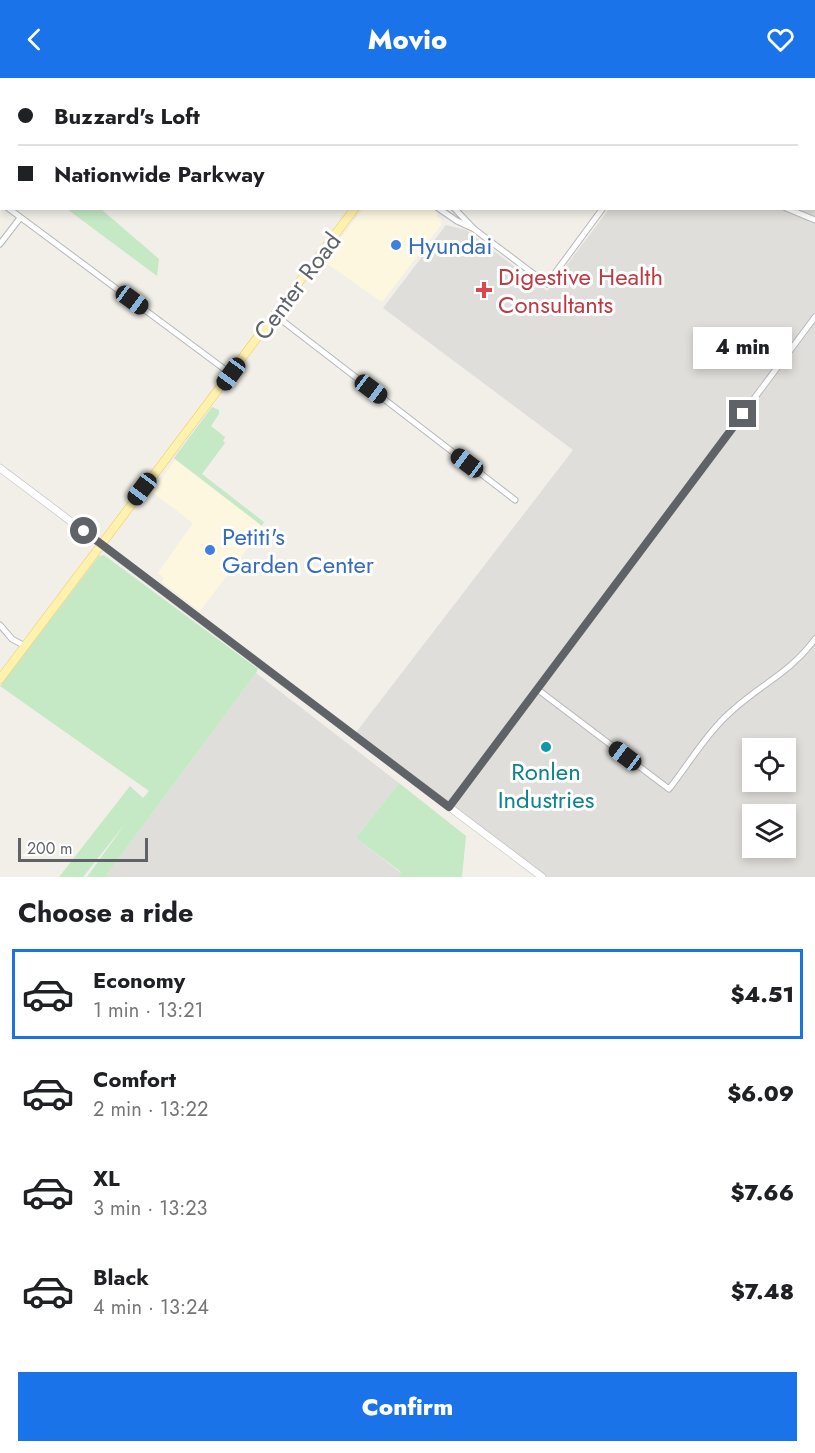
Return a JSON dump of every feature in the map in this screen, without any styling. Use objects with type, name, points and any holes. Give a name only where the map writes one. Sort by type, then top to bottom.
[{"type":"main road","name":"Center Road","points":[[0,679],[23,644],[231,374],[354,210]]},
{"type":"main road","points":[[0,468],[542,877]]},
{"type":"street","points":[[10,210],[231,374]]},
{"type":"street","points":[[441,210],[474,229]]},
{"type":"street","points":[[456,210],[474,229],[547,284],[602,210]]},
{"type":"street","points":[[791,210],[815,220]]},
{"type":"street","points":[[0,244],[20,218]]},
{"type":"street","points":[[275,315],[515,500]]},
{"type":"street","points":[[449,807],[815,317]]},
{"type":"street","points":[[0,625],[9,635],[14,636],[23,644]]},
{"type":"street","points":[[537,689],[669,789],[728,715],[743,701],[790,668],[815,639]]},
{"type":"shaded area","points":[[362,210],[440,210],[436,216],[441,219],[441,225],[382,302],[323,261]]},
{"type":"shaded area","points":[[608,210],[815,210],[815,877],[543,877],[354,735],[573,450],[383,308],[446,225],[466,230],[547,291]]},
{"type":"shaded area","name":"Petiti's Garden Center","points":[[175,460],[264,527],[200,611],[162,582],[164,578],[158,573],[193,523],[152,492]]},
{"type":"shaded area","points":[[256,673],[399,783],[356,838],[401,873],[398,877],[105,877]]},
{"type":"green space","points":[[68,210],[102,210],[159,259],[157,276]]},
{"type":"green space","points":[[212,407],[219,410],[219,414],[211,426],[225,437],[223,441],[225,443],[202,474],[264,522],[262,526],[174,458]]},
{"type":"green space","points":[[104,555],[258,669],[105,877],[87,877],[125,824],[83,877],[59,877],[130,786],[143,798],[149,791],[0,686],[99,556]]},
{"type":"green space","points":[[399,783],[466,836],[462,877],[398,877],[401,872],[356,838]]},
{"type":"place","name":"Hyundai","points":[[396,245]]},
{"type":"place","name":"Digestive Health Consultants","points":[[484,290]]},
{"type":"place","name":"Petiti's Garden Center","points":[[210,550]]},
{"type":"place","name":"Ronlen Industries","points":[[546,747]]},
{"type":"route","points":[[84,531],[449,807],[743,414]]}]
